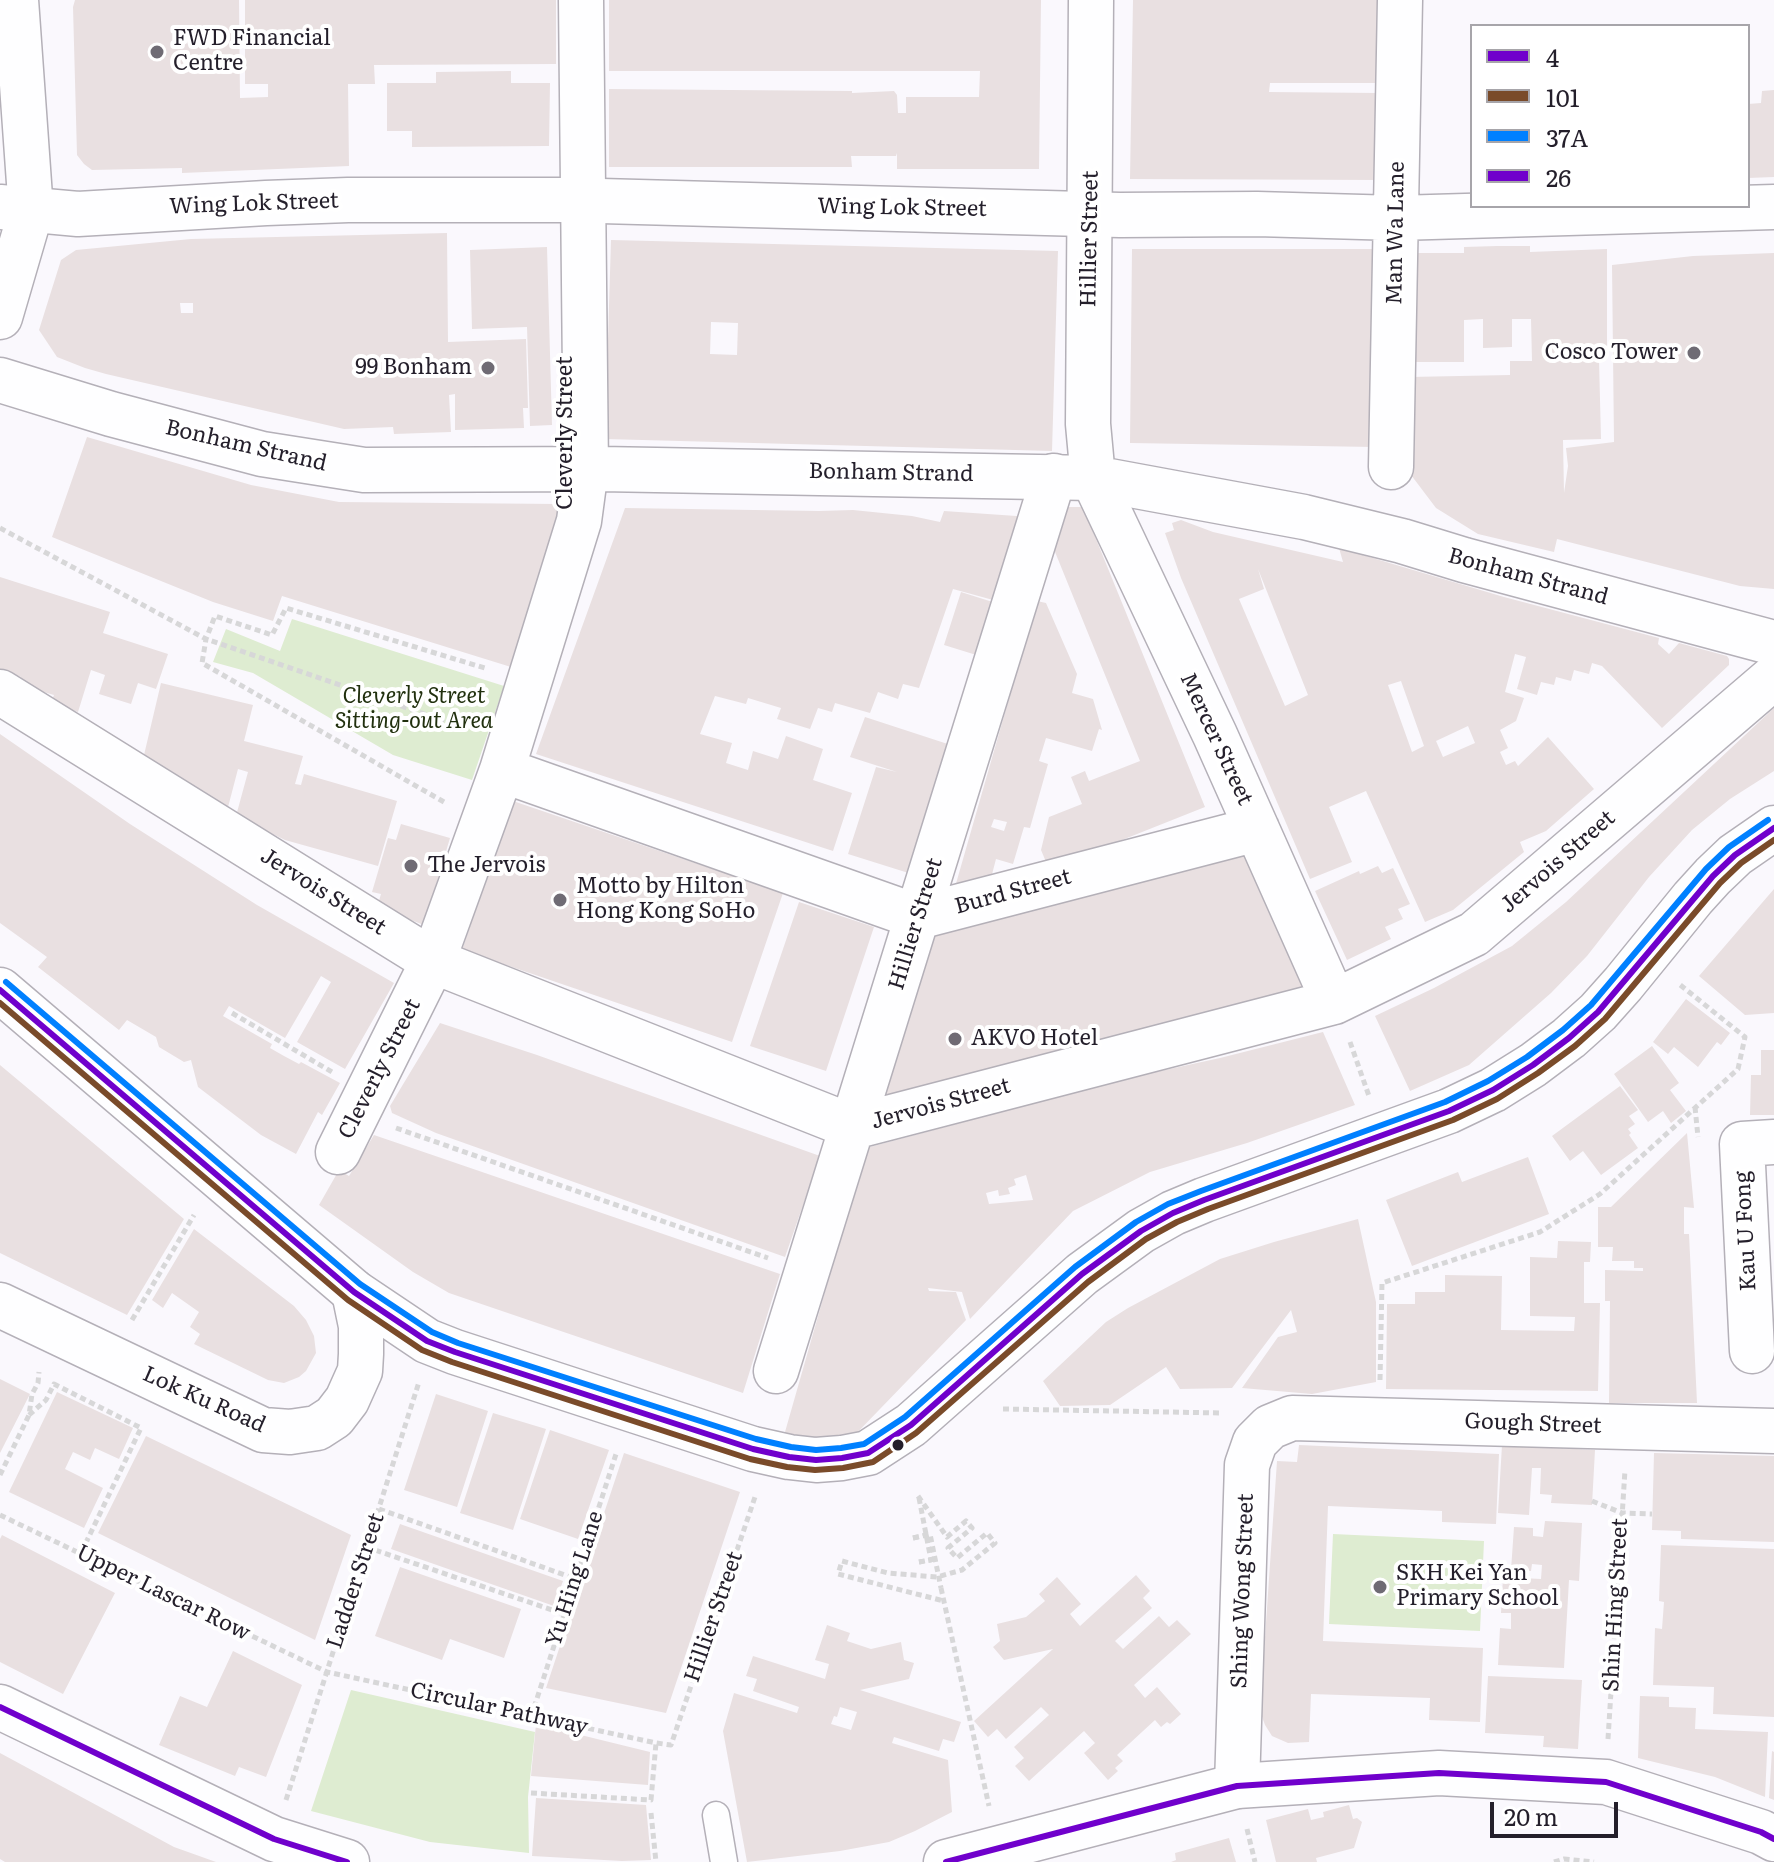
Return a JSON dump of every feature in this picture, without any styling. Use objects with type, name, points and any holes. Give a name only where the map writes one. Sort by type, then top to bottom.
[{"type":"street","points":[[0,317],[15,209],[16,0]]},
{"type":"street","name":"Cleverly Street","points":[[338,1152],[433,961],[507,757],[579,521],[586,469],[581,0]]},
{"type":"street","name":"Hillier Street","points":[[776,1371],[918,917],[1073,477],[1088,424],[1091,0]]},
{"type":"street","name":"Man Wa Lane","points":[[1391,467],[1400,0]]},
{"type":"street","name":"Wing Lok Street","points":[[15,209],[78,214],[348,200],[583,200],[1397,218],[1740,208]]},
{"type":"street","name":"Wing Lok Street","points":[[1750,208],[1774,207]]},
{"type":"street","name":"Bonham Strand","points":[[0,380],[111,414],[262,454],[364,470],[586,469],[1073,477],[1304,517],[1774,643]]},
{"type":"street","name":"Mercer Street","points":[[1073,477],[1215,735],[1340,1017]]},
{"type":"street","name":"Jervois Street","points":[[0,692],[433,961],[853,1127],[1340,1017],[1474,934],[1774,677]]},
{"type":"street","points":[[507,757],[719,859],[918,917]]},
{"type":"street","points":[[0,990],[354,1292],[427,1341],[753,1449],[816,1460],[842,1458],[868,1453],[911,1425],[1082,1274],[1141,1231],[1204,1200],[1449,1111],[1493,1090],[1533,1065],[1598,1012],[1713,876],[1735,855],[1774,828]]},
{"type":"street","name":"Burd Street","points":[[918,917],[1257,829]]},
{"type":"street","name":"Kau U Fong","points":[[1752,1351],[1742,1144],[1774,1142]]},
{"type":"street","name":"Lok Ku Road","points":[[0,1305],[263,1430],[290,1432],[317,1428],[334,1417],[347,1400],[360,1371],[361,1326],[354,1292]]},
{"type":"street","name":"Gough Street","points":[[1292,1418],[1774,1431]]},
{"type":"street","name":"Shing Wong Street","points":[[1241,1803],[1247,1465],[1255,1442],[1270,1427],[1292,1418]]},
{"type":"street","points":[[0,1707],[269,1851],[347,1862]]},
{"type":"street","points":[[946,1862],[1241,1803],[1439,1773],[1606,1782],[1761,1832],[1774,1839]]},
{"type":"lane","points":[[716,1815],[724,1862]]},
{"type":"path","points":[[0,528],[206,639],[507,757]]},
{"type":"path","points":[[444,802],[202,663],[206,639],[215,616],[272,635],[286,608],[500,673]]},
{"type":"path","points":[[1380,1393],[1382,1283],[1540,1232],[1600,1194],[1738,1069],[1745,1037],[1675,981]]},
{"type":"path","points":[[232,1013],[362,1103],[781,1263]]},
{"type":"path","points":[[1340,1017],[1371,1102]]},
{"type":"path","points":[[128,1327],[194,1215]]},
{"type":"path","name":"Ladder Street","points":[[291,1784],[421,1378]]},
{"type":"path","points":[[0,1475],[29,1415],[32,1394],[38,1383]]},
{"type":"path","points":[[29,1415],[46,1400],[54,1384],[141,1428],[81,1553]]},
{"type":"path","points":[[1003,1409],[1222,1413]]},
{"type":"path","name":"Yu Hing Lane","points":[[531,1717],[619,1442]]},
{"type":"path","name":"Shin Hing Street","points":[[1608,1752],[1626,1456]]},
{"type":"path","name":"Hillier Street","points":[[671,1745],[758,1489]]},
{"type":"path","points":[[934,1560],[919,1562],[931,1560],[918,1496],[947,1537],[966,1521],[972,1528],[948,1548],[957,1558],[987,1533],[995,1543],[962,1570],[937,1577],[888,1573],[842,1561],[838,1574],[944,1601]]},
{"type":"path","points":[[1592,1501],[1622,1513],[1652,1514]]},
{"type":"path","points":[[379,1509],[576,1579]]},
{"type":"path","name":"Upper Lascar Row","points":[[0,1515],[327,1672]]},
{"type":"path","points":[[927,1535],[913,1538],[929,1534],[937,1577]]},
{"type":"path","points":[[366,1547],[564,1614]]},
{"type":"path","points":[[934,1560],[991,1815]]},
{"type":"path","name":"Circular Pathway","points":[[327,1672],[671,1745]]},
{"type":"path","points":[[531,1793],[651,1800],[656,1743]]},
{"type":"path","points":[[1241,1803],[1255,1862]]},
{"type":"path","points":[[651,1813],[656,1862]]},
{"type":"path","points":[[1554,1862],[1564,1859],[1594,1862]]},
{"type":"green space","name":"Cleverly Street Sitting-out Area","points":[[292,619],[504,686],[472,780],[393,755],[253,673],[213,662],[226,629],[280,651]]},
{"type":"green space","points":[[1333,1534],[1484,1541],[1480,1631],[1329,1624]]},
{"type":"green space","points":[[351,1690],[535,1732],[528,1797],[529,1853],[430,1842],[311,1811]]},
{"type":"building","points":[[75,0],[239,0],[240,98],[268,97],[268,84],[245,84],[245,0],[556,0],[556,64],[374,65],[375,84],[348,84],[349,166],[182,173],[182,168],[92,170],[77,155]]},
{"type":"building","points":[[609,0],[1041,0],[1039,169],[897,169],[897,153],[896,156],[851,156],[852,167],[609,167],[609,89],[894,91],[898,113],[906,113],[906,97],[979,97],[980,71],[609,71]]},
{"type":"building","points":[[1133,0],[1380,0],[1379,83],[1270,83],[1269,92],[1379,93],[1382,180],[1130,179]]},
{"type":"building","points":[[511,71],[511,83],[550,83],[549,146],[412,147],[412,131],[387,131],[387,83],[436,83],[436,72]]},
{"type":"building","points":[[1774,90],[1774,177],[1750,178],[1750,104],[1761,103],[1762,91]]},
{"type":"building","points":[[447,233],[448,342],[526,339],[528,408],[523,408],[524,428],[455,430],[455,394],[449,395],[451,432],[394,434],[393,427],[344,429],[106,374],[57,357],[39,330],[61,260],[76,250],[191,239]],"holes":[[[180,303],[193,303],[193,313],[181,313]]]},
{"type":"building","points":[[611,240],[1058,251],[1052,451],[605,439]],"holes":[[[711,322],[738,323],[737,355],[710,354]]]},
{"type":"building","points":[[1530,246],[1530,252],[1607,249],[1607,360],[1599,360],[1601,439],[1563,440],[1564,493],[1568,466],[1566,448],[1614,442],[1612,265],[1693,256],[1774,253],[1774,589],[1740,586],[1557,539],[1554,552],[1478,534],[1436,508],[1408,471],[1409,377],[1510,375],[1510,361],[1532,361],[1531,319],[1512,319],[1512,347],[1483,348],[1483,319],[1464,320],[1464,362],[1411,362],[1411,253],[1464,253],[1464,247]]},
{"type":"building","points":[[547,247],[552,425],[530,426],[527,327],[472,329],[470,250]]},
{"type":"building","points":[[1132,249],[1376,249],[1374,447],[1130,443]]},
{"type":"building","points":[[87,437],[251,485],[339,502],[558,504],[563,514],[511,667],[282,596],[273,621],[213,602],[52,537]]},
{"type":"building","points":[[1063,507],[1083,507],[1205,807],[1049,869],[1041,850],[1049,817],[1082,804],[1071,777],[1085,771],[1089,781],[1140,761],[1053,547]]},
{"type":"building","points":[[625,508],[853,510],[940,522],[944,511],[1031,517],[1004,603],[953,589],[919,688],[903,684],[898,699],[878,692],[870,713],[835,703],[832,712],[818,708],[810,729],[777,719],[781,708],[748,698],[746,704],[715,696],[700,734],[732,743],[726,763],[748,770],[753,751],[778,759],[786,736],[823,749],[813,780],[852,793],[833,851],[536,754]]},
{"type":"building","points":[[1181,520],[1213,532],[1343,562],[1339,548],[1504,597],[1659,638],[1658,644],[1669,654],[1679,643],[1727,656],[1729,665],[1662,728],[1602,666],[1592,663],[1589,674],[1574,670],[1571,681],[1556,677],[1554,685],[1541,682],[1537,695],[1517,689],[1526,657],[1515,654],[1505,692],[1524,698],[1516,721],[1500,730],[1508,748],[1500,752],[1506,765],[1515,761],[1518,766],[1548,737],[1594,789],[1546,831],[1520,842],[1524,852],[1453,910],[1425,922],[1366,791],[1329,807],[1352,862],[1310,879],[1181,578],[1165,533],[1174,530],[1172,523]],"holes":[[[1258,569],[1308,695],[1285,706],[1239,599],[1264,589]],[[1401,681],[1424,746],[1412,752],[1388,685]],[[1468,726],[1475,743],[1443,757],[1436,741]]]},
{"type":"building","points":[[0,577],[110,612],[103,633],[168,654],[156,689],[138,683],[131,704],[99,694],[105,675],[91,670],[78,712],[51,703],[54,695],[19,685],[21,677],[0,670]]},
{"type":"building","points":[[961,592],[1002,605],[986,658],[944,645]]},
{"type":"building","points":[[1037,601],[1046,603],[1077,674],[1072,693],[1093,699],[1102,730],[1099,729],[1092,751],[1046,738],[1039,761],[1048,764],[1030,828],[1024,827],[1013,864],[996,859],[990,882],[953,894]],"holes":[[[994,819],[1007,822],[1004,831],[991,827]]]},
{"type":"building","points":[[161,683],[253,705],[244,741],[303,756],[295,784],[301,785],[304,774],[397,801],[378,866],[285,840],[236,816],[248,772],[238,769],[227,811],[144,755]]},
{"type":"building","points":[[1774,708],[1774,771],[1730,799],[1692,830],[1649,877],[1587,956],[1551,993],[1469,1065],[1410,1091],[1375,1016],[1512,946],[1566,902]]},
{"type":"building","points":[[865,717],[960,748],[918,876],[848,854],[876,767],[897,772],[850,757]]},
{"type":"building","points":[[0,734],[130,824],[257,905],[394,983],[345,1069],[297,1042],[331,982],[321,976],[285,1038],[229,1006],[223,1016],[272,1044],[270,1048],[340,1083],[322,1115],[318,1112],[296,1154],[261,1135],[198,1087],[191,1060],[184,1062],[159,1047],[156,1037],[127,1020],[119,1030],[38,967],[47,957],[0,923]]},
{"type":"building","points":[[513,801],[783,893],[732,1042],[462,950]]},
{"type":"building","name":"The Jervois","points":[[401,824],[450,838],[424,925],[377,907],[381,894],[372,892],[388,838],[396,840]]},
{"type":"building","points":[[1248,847],[1310,994],[876,1104],[932,928]]},
{"type":"building","points":[[1378,866],[1382,873],[1393,868],[1410,904],[1398,909],[1403,919],[1385,927],[1391,939],[1347,960],[1315,891]]},
{"type":"building","points":[[1774,889],[1774,1013],[1745,1015],[1699,976]]},
{"type":"building","points":[[799,902],[874,927],[826,1071],[750,1046]]},
{"type":"building","points":[[1686,999],[1730,1033],[1721,1045],[1717,1042],[1698,1067],[1674,1047],[1668,1054],[1653,1042]]},
{"type":"building","points":[[440,1023],[820,1156],[785,1257],[436,1133],[392,1113],[390,1106]]},
{"type":"building","points":[[1323,1032],[1355,1105],[1247,1143],[1150,1172],[1073,1211],[970,1319],[962,1292],[928,1288],[929,1291],[956,1292],[966,1320],[851,1439],[783,1439],[866,1148],[1133,1077]],"holes":[[[1026,1175],[1033,1200],[989,1204],[986,1193],[998,1190],[999,1196],[1010,1194],[1008,1188],[1016,1185],[1014,1179]]]},
{"type":"building","points":[[1652,1046],[1679,1083],[1670,1090],[1686,1111],[1671,1123],[1663,1111],[1648,1122],[1614,1074]]},
{"type":"building","points":[[1761,1050],[1774,1050],[1774,1115],[1750,1115],[1751,1075],[1761,1075]]},
{"type":"building","points":[[0,1065],[184,1219],[127,1315],[0,1253]]},
{"type":"building","points":[[1620,1086],[1638,1110],[1629,1116],[1635,1124],[1628,1129],[1638,1148],[1601,1175],[1583,1151],[1570,1161],[1552,1136]]},
{"type":"building","points":[[1687,1133],[1694,1208],[1684,1207],[1684,1234],[1689,1234],[1697,1403],[1609,1403],[1610,1301],[1605,1301],[1605,1270],[1643,1271],[1643,1268],[1634,1268],[1634,1261],[1612,1261],[1613,1247],[1598,1247],[1598,1207],[1611,1207]]},
{"type":"building","points":[[374,1135],[780,1274],[743,1393],[449,1293],[413,1272],[319,1205],[339,1170],[349,1176]]},
{"type":"building","points":[[1528,1157],[1549,1214],[1412,1266],[1386,1200],[1458,1172],[1462,1182]]},
{"type":"building","points":[[1358,1219],[1376,1302],[1376,1382],[1312,1394],[1242,1388],[1278,1337],[1297,1332],[1291,1310],[1232,1388],[1180,1389],[1166,1367],[1110,1405],[1060,1406],[1043,1381],[1106,1322],[1220,1259]]},
{"type":"building","points":[[194,1229],[294,1306],[306,1320],[314,1336],[316,1353],[299,1377],[284,1383],[268,1380],[194,1344],[200,1334],[190,1327],[199,1312],[172,1293],[163,1308],[152,1300]]},
{"type":"building","points":[[1558,1241],[1591,1242],[1590,1262],[1584,1262],[1584,1303],[1600,1303],[1598,1391],[1386,1389],[1387,1304],[1415,1304],[1415,1292],[1445,1292],[1445,1275],[1502,1276],[1501,1330],[1574,1331],[1575,1317],[1530,1316],[1530,1257],[1557,1258]]},
{"type":"building","points":[[0,1379],[30,1394],[0,1453]]},
{"type":"building","points":[[57,1392],[133,1428],[119,1459],[95,1448],[90,1460],[73,1452],[65,1469],[103,1488],[84,1528],[9,1492]]},
{"type":"building","points":[[436,1394],[488,1411],[457,1507],[404,1490]]},
{"type":"building","points":[[493,1413],[546,1429],[513,1530],[460,1513]]},
{"type":"building","points":[[550,1430],[609,1450],[578,1539],[520,1519]]},
{"type":"building","points":[[146,1436],[351,1535],[315,1640],[98,1533]]},
{"type":"building","points":[[1299,1445],[1499,1454],[1496,1524],[1442,1522],[1442,1511],[1328,1506],[1323,1641],[1483,1648],[1480,1722],[1429,1720],[1430,1698],[1311,1694],[1309,1742],[1288,1743],[1272,1736],[1260,1711],[1277,1461],[1297,1462]]},
{"type":"building","points":[[1502,1445],[1595,1450],[1592,1505],[1551,1503],[1552,1495],[1540,1494],[1541,1468],[1532,1468],[1529,1515],[1498,1513]]},
{"type":"building","points":[[624,1453],[740,1492],[666,1713],[546,1688]]},
{"type":"building","points":[[1654,1453],[1774,1456],[1774,1542],[1681,1539],[1681,1531],[1652,1530]]},
{"type":"building","points":[[1545,1521],[1582,1523],[1579,1581],[1569,1580],[1564,1668],[1498,1665],[1500,1628],[1511,1629],[1511,1613],[1501,1613],[1503,1577],[1541,1579],[1542,1565],[1532,1564],[1531,1571],[1511,1570],[1514,1527],[1533,1528],[1533,1536],[1543,1537]]},
{"type":"building","points":[[400,1524],[563,1581],[554,1606],[391,1549]]},
{"type":"building","points":[[2,1535],[115,1593],[63,1694],[0,1662]]},
{"type":"building","points":[[1661,1545],[1774,1549],[1774,1717],[1713,1714],[1714,1687],[1653,1685],[1655,1628],[1662,1629],[1664,1602],[1659,1601]]},
{"type":"building","points":[[400,1567],[521,1609],[504,1658],[450,1639],[442,1660],[375,1636]]},
{"type":"building","points":[[1136,1575],[1150,1591],[1143,1598],[1152,1608],[1115,1641],[1123,1649],[1159,1616],[1169,1627],[1177,1620],[1191,1634],[1134,1685],[1145,1698],[1157,1687],[1181,1714],[1161,1727],[1155,1720],[1117,1755],[1123,1761],[1108,1780],[1084,1753],[1095,1743],[1084,1731],[1029,1781],[1015,1766],[1024,1758],[1014,1747],[1049,1715],[1041,1707],[1006,1739],[997,1729],[988,1737],[974,1721],[1053,1649],[1004,1660],[993,1647],[1000,1641],[997,1624],[1026,1617],[1045,1601],[1039,1594],[1057,1577],[1081,1604],[1070,1614],[1080,1626]]},
{"type":"building","points":[[827,1625],[850,1633],[847,1641],[871,1649],[901,1642],[904,1660],[914,1663],[909,1679],[860,1690],[961,1722],[954,1742],[943,1739],[939,1751],[894,1737],[892,1743],[948,1760],[952,1812],[889,1842],[747,1862],[723,1731],[734,1693],[797,1713],[799,1707],[753,1691],[757,1679],[746,1676],[753,1656],[825,1679],[829,1664],[815,1660]],"holes":[[[840,1707],[857,1712],[851,1730],[831,1724]]]},
{"type":"building","points":[[233,1651],[302,1685],[266,1777],[239,1767],[235,1776],[159,1745],[180,1696],[207,1707]]},
{"type":"building","points":[[1488,1676],[1582,1680],[1578,1749],[1543,1747],[1544,1736],[1485,1733]]},
{"type":"building","points":[[1640,1696],[1669,1697],[1669,1707],[1696,1708],[1695,1729],[1768,1732],[1765,1797],[1715,1777],[1638,1758]]},
{"type":"building","points":[[536,1724],[650,1752],[648,1785],[531,1776]]},
{"type":"building","points":[[1774,1752],[1774,1800],[1769,1798]]},
{"type":"building","points":[[0,1753],[174,1847],[216,1862],[5,1862],[0,1859]]},
{"type":"building","points":[[536,1798],[646,1805],[651,1860],[532,1856]]},
{"type":"building","points":[[1349,1805],[1353,1819],[1362,1822],[1354,1848],[1316,1858],[1317,1862],[1276,1862],[1266,1820],[1308,1809],[1311,1820],[1324,1817],[1323,1812]]},
{"type":"building","points":[[1229,1838],[1236,1862],[1171,1862],[1176,1860],[1175,1853]]},
{"type":"transit line","name":"37A","points":[[6,982],[360,1284],[432,1332],[756,1439],[816,1450],[841,1448],[864,1444],[905,1417],[1075,1267],[1136,1222],[1168,1204],[1201,1191],[1445,1102],[1527,1057],[1591,1005],[1706,869],[1729,847],[1768,820]]},
{"type":"transit line","name":"4","points":[[0,990],[354,1292],[427,1341],[753,1449],[816,1460],[842,1458],[868,1453],[911,1425],[1082,1274],[1141,1231],[1204,1200],[1449,1111],[1493,1090],[1533,1065],[1598,1012],[1713,876],[1735,855],[1774,828]]},
{"type":"transit line","name":"101","points":[[0,1003],[348,1300],[422,1350],[750,1459],[815,1470],[843,1468],[873,1462],[916,1433],[1088,1282],[1146,1239],[1208,1209],[1453,1120],[1497,1099],[1538,1073],[1605,1019],[1720,883],[1741,863],[1774,840]]},
{"type":"transit line","name":"26","points":[[0,1707],[274,1839],[347,1862]]},
{"type":"transit line","name":"26","points":[[946,1862],[1237,1786],[1439,1773],[1606,1782],[1761,1832],[1774,1839]]},
{"type":"place","name":"FWD Financial Centre","points":[[157,52]]},
{"type":"place","name":"Cosco Tower","points":[[1694,353]]},
{"type":"place","name":"99 Bonham","points":[[488,368]]},
{"type":"place","name":"The Jervois","points":[[411,866]]},
{"type":"place","name":"Motto by Hilton Hong Kong SoHo","points":[[560,900]]},
{"type":"place","name":"AKVO Hotel","points":[[955,1039]]},
{"type":"place","name":"SKH Kei Yan Primary School","points":[[1380,1587]]}]
